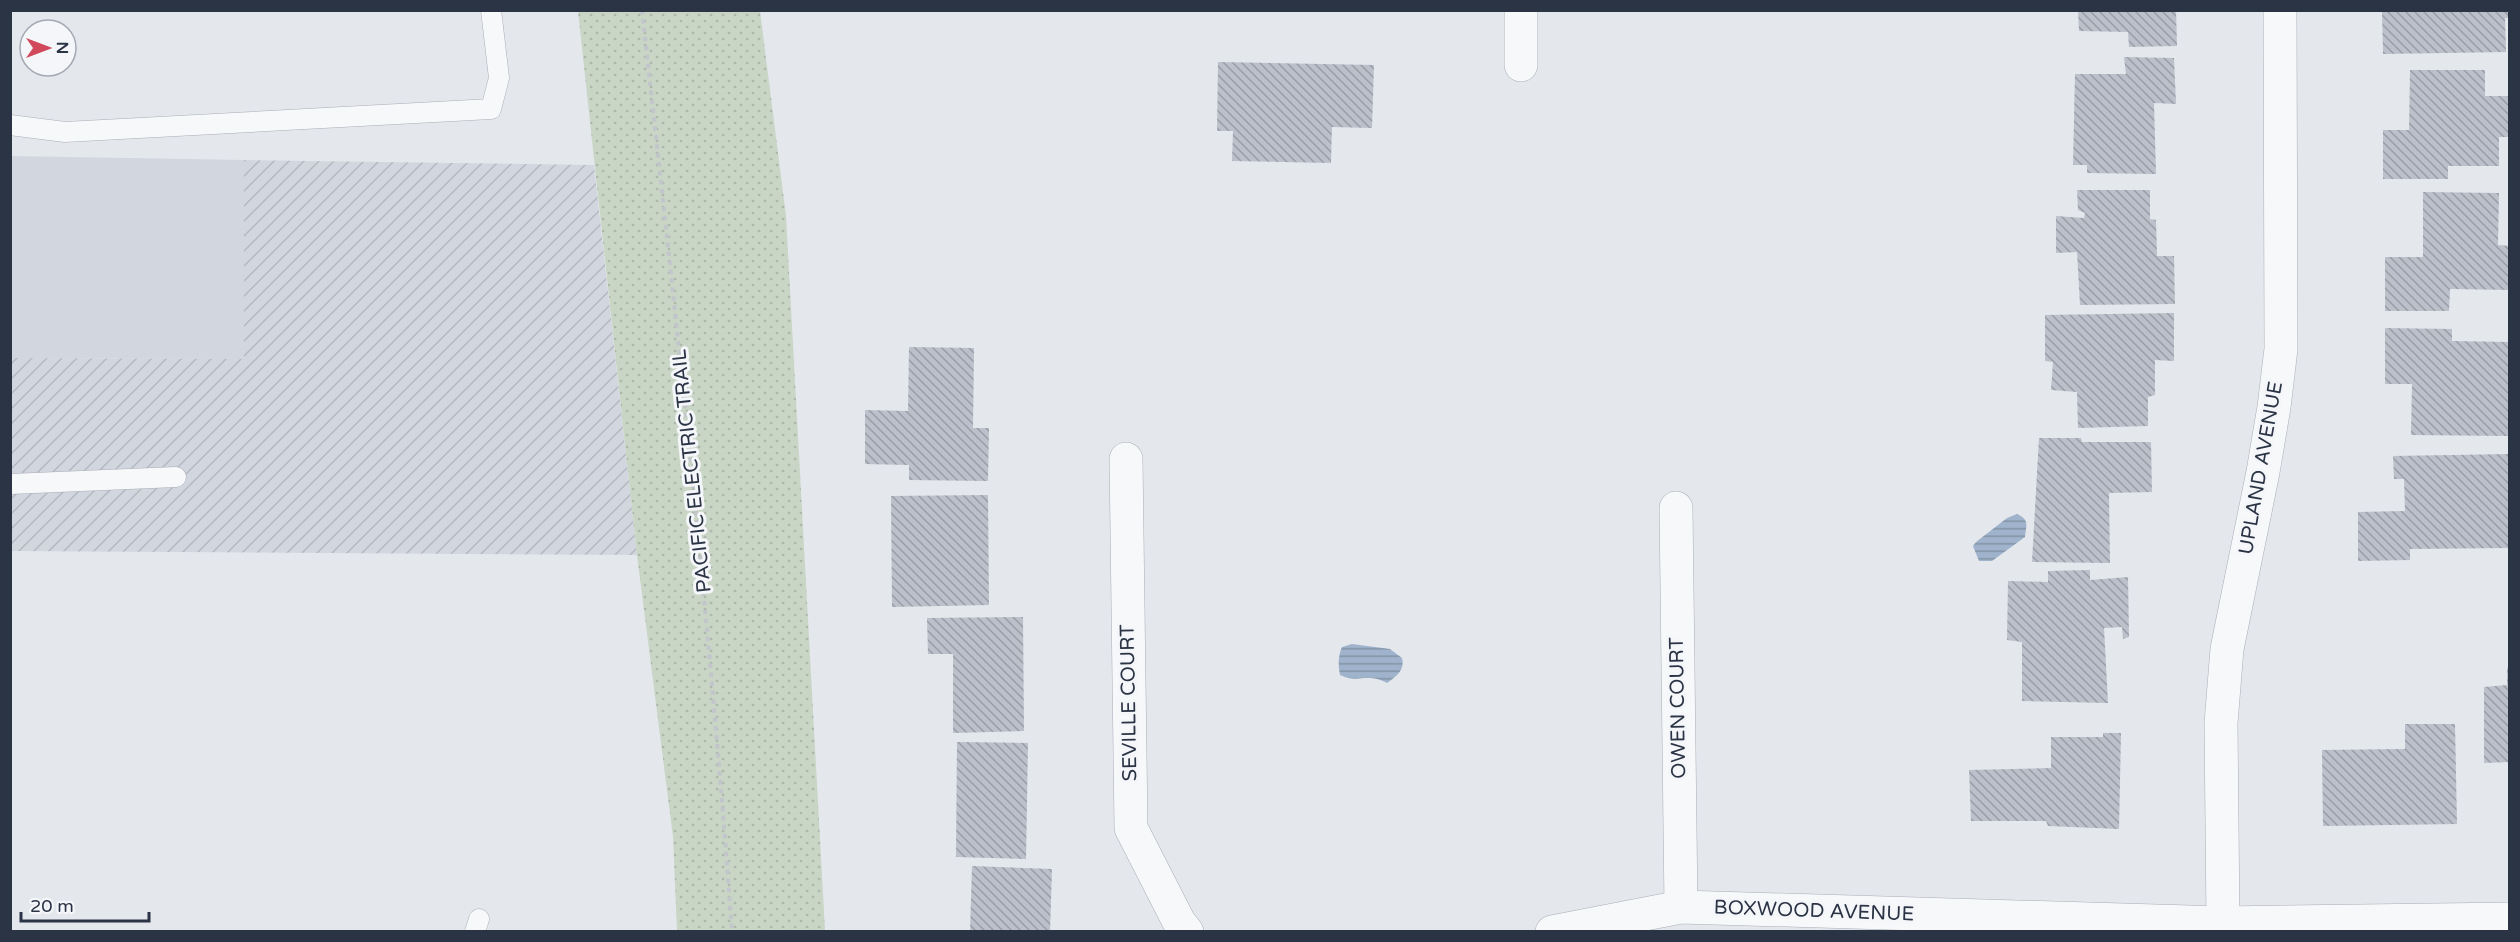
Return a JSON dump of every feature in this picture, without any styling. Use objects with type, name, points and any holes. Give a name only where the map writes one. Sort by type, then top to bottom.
[{"type":"street","points":[[1521,10],[1521,65]]},
{"type":"street","name":"UPLAND AVENUE","points":[[2223,923],[2221,723],[2227,649],[2263,472],[2281,349],[2280,10]]},
{"type":"street","name":"SEVILLE COURT","points":[[1126,459],[1131,828],[1179,922],[1187,932]]},
{"type":"street","name":"OWEN COURT","points":[[1676,508],[1681,907]]},
{"type":"street","name":"BOXWOOD AVENUE","points":[[1552,932],[1681,907],[2223,923],[2510,919]]},
{"type":"lane","points":[[10,125],[65,132],[491,109],[499,78],[491,10]]},
{"type":"lane","points":[[10,484],[176,477]]},
{"type":"path","name":"PACIFIC ELECTRIC TRAIL","points":[[642,10],[692,462],[718,725],[732,932]]},
{"type":"shaded area","points":[[11,156],[244,160],[244,359],[11,358]]},
{"type":"shaded area","points":[[244,160],[594,165],[637,555],[11,551],[11,358],[244,359]]},
{"type":"green space","points":[[578,11],[760,11],[786,216],[825,931],[677,931],[673,837],[637,555]]},
{"type":"water","points":[[2017,514],[2026,521],[2025,537],[1992,561],[1979,561],[1973,546],[1976,542],[2007,518]]},
{"type":"water","points":[[1352,644],[1390,649],[1402,658],[1401,669],[1387,683],[1374,678],[1352,678],[1340,675],[1339,661],[1342,647]]},
{"type":"building","points":[[2078,10],[2176,10],[2177,46],[2129,47],[2128,32],[2079,31]]},
{"type":"building","points":[[2382,10],[2510,10],[2510,18],[2505,18],[2506,52],[2383,54]]},
{"type":"building","points":[[2124,57],[2174,58],[2176,104],[2154,103],[2156,174],[2087,173],[2087,165],[2073,165],[2075,74],[2126,74]]},
{"type":"building","points":[[1218,62],[1374,65],[1372,128],[1332,127],[1331,163],[1232,161],[1233,131],[1217,131]]},
{"type":"building","points":[[2410,70],[2485,70],[2485,96],[2510,96],[2510,137],[2499,137],[2499,166],[2448,166],[2448,179],[2383,179],[2383,130],[2409,130]]},
{"type":"building","points":[[2077,190],[2150,190],[2150,219],[2156,220],[2157,256],[2174,256],[2175,304],[2080,305],[2077,252],[2056,253],[2056,216],[2084,218],[2085,213],[2078,210]]},
{"type":"building","points":[[2423,192],[2499,193],[2498,245],[2510,246],[2510,290],[2450,289],[2449,311],[2385,311],[2385,257],[2423,257]]},
{"type":"building","points":[[2174,313],[2174,361],[2155,360],[2155,395],[2148,397],[2148,426],[2078,428],[2077,392],[2051,390],[2053,362],[2045,361],[2045,315]]},
{"type":"building","points":[[2385,328],[2452,329],[2452,341],[2510,342],[2508,436],[2411,435],[2412,384],[2385,384]]},
{"type":"building","points":[[909,347],[974,348],[973,428],[989,428],[988,481],[909,480],[909,465],[865,464],[865,410],[908,411]]},
{"type":"building","points":[[2039,438],[2081,438],[2082,442],[2151,442],[2152,492],[2109,493],[2110,563],[2032,562]]},
{"type":"building","points":[[2510,454],[2510,548],[2410,549],[2410,560],[2358,561],[2358,512],[2405,511],[2404,479],[2394,479],[2393,456]]},
{"type":"building","points":[[988,495],[989,605],[892,607],[891,496]]},
{"type":"building","points":[[2090,570],[2090,580],[2128,577],[2129,637],[2123,639],[2122,627],[2104,628],[2108,703],[2022,701],[2022,642],[2007,640],[2008,581],[2048,582],[2048,571]]},
{"type":"building","points":[[1023,617],[1024,731],[953,733],[953,654],[928,654],[927,618]]},
{"type":"building","points":[[2507,668],[2510,668],[2510,762],[2484,763],[2484,687],[2507,685]]},
{"type":"building","points":[[2405,724],[2455,724],[2457,824],[2323,826],[2322,750],[2405,749]]},
{"type":"building","points":[[2103,733],[2121,733],[2119,829],[2048,826],[2046,821],[1971,821],[1969,770],[2051,768],[2051,737],[2103,737]]},
{"type":"building","points":[[957,742],[1028,743],[1026,859],[956,857]]},
{"type":"building","points":[[972,866],[1052,869],[1050,932],[970,932]]}]
